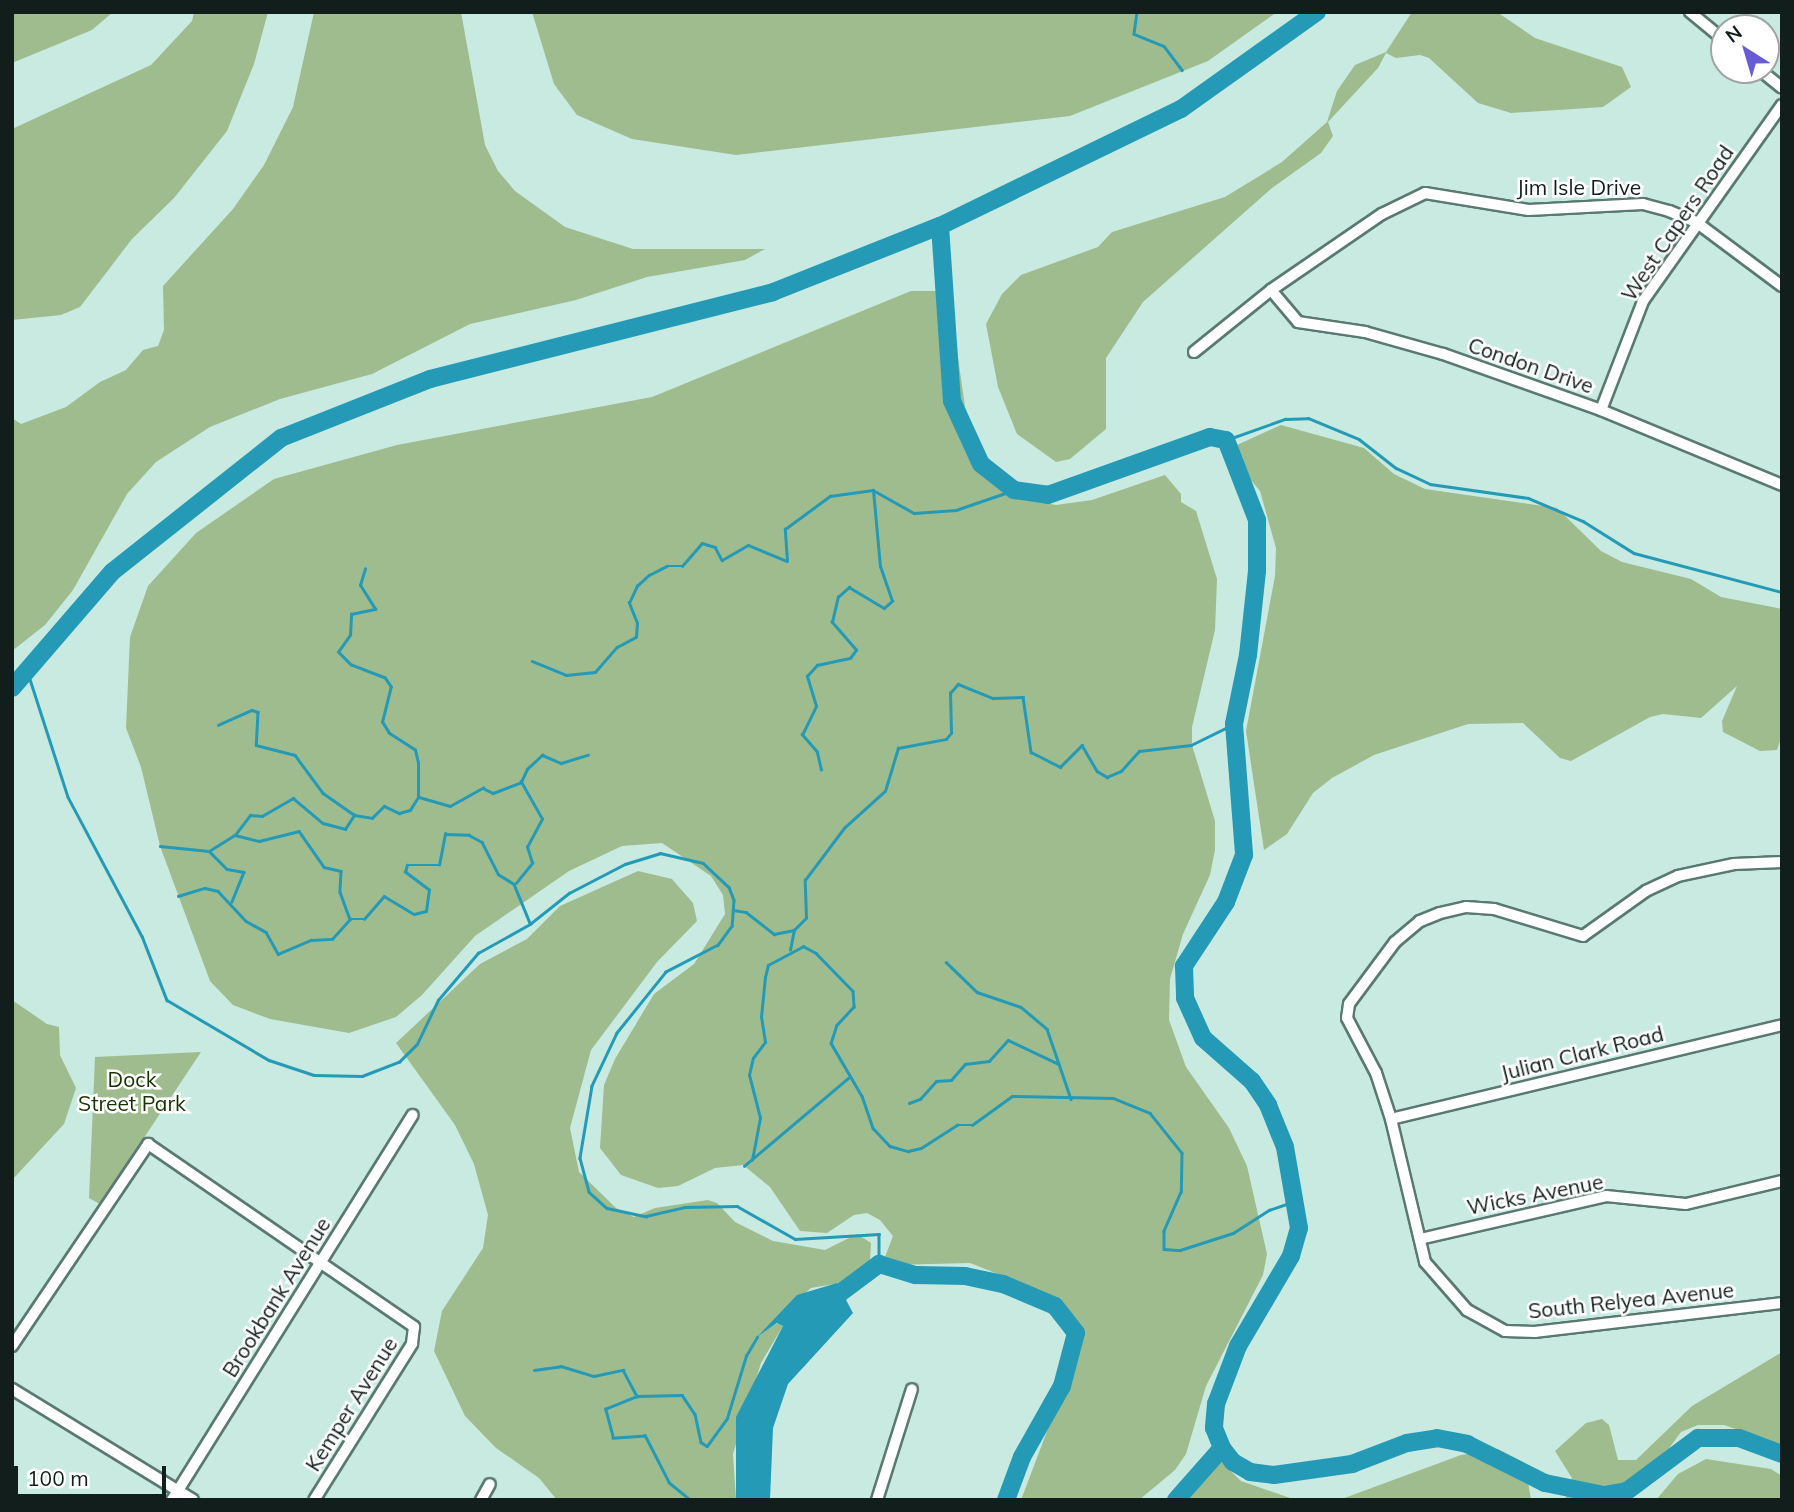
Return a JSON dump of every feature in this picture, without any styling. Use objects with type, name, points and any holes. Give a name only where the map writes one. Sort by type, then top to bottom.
[{"type":"street","points":[[1690,12],[1710,28]]},
{"type":"street","name":"West Capers Road","points":[[1601,410],[1643,301],[1696,222],[1782,104]]},
{"type":"street","name":"Jim Isle Drive","points":[[1194,352],[1271,290],[1382,214],[1424,193],[1529,210],[1643,204],[1696,222],[1782,286]]},
{"type":"street","name":"Condon Drive","points":[[1271,290],[1298,321],[1365,332],[1443,354],[1601,410],[1782,485]]},
{"type":"street","points":[[1420,1239],[1391,1119],[1376,1073],[1348,1018],[1349,1004],[1395,942],[1420,920],[1466,907],[1494,909],[1583,936],[1646,891],[1678,876],[1734,864],[1782,862]]},
{"type":"street","name":"Julian Clark Road","points":[[1391,1119],[1782,1025]]},
{"type":"street","name":"Brookbank Avenue","points":[[175,1495],[413,1115]]},
{"type":"street","points":[[12,1346],[148,1144],[321,1261]]},
{"type":"street","name":"Wicks Avenue","points":[[1420,1239],[1606,1196],[1686,1204],[1782,1181]]},
{"type":"street","name":"South Relyea Avenue","points":[[1420,1239],[1425,1262],[1444,1288],[1486,1321],[1505,1331],[1535,1332],[1782,1303]]},
{"type":"street","name":"Kemper Avenue","points":[[314,1500],[412,1344],[414,1327],[321,1261]]},
{"type":"street","points":[[12,1389],[175,1495],[193,1500]]},
{"type":"street","points":[[877,1500],[912,1389]]},
{"type":"street","points":[[481,1500],[490,1484]]},
{"type":"green space","points":[[12,12],[113,12],[92,30],[12,63]]},
{"type":"green space","points":[[194,12],[268,12],[254,64],[227,131],[174,198],[132,239],[80,307],[61,315],[12,320],[12,129],[151,65],[192,21]]},
{"type":"green space","points":[[314,12],[461,12],[485,145],[498,171],[515,191],[565,227],[633,249],[765,249],[745,260],[647,277],[576,300],[470,324],[372,374],[280,399],[210,427],[156,462],[127,494],[73,590],[45,625],[12,651],[12,418],[21,424],[66,407],[100,382],[126,370],[143,350],[158,346],[164,330],[163,286],[233,209],[264,165],[293,107]]},
{"type":"green space","points":[[532,12],[1277,12],[1208,61],[1070,116],[736,155],[632,139],[577,115],[554,84]]},
{"type":"green space","points":[[1412,12],[1497,12],[1535,38],[1622,67],[1631,87],[1603,107],[1511,113],[1478,103],[1429,58],[1420,55],[1396,58],[1386,53],[1378,68],[1328,122],[1333,136],[1321,153],[1272,188],[1143,302],[1106,358],[1106,429],[1070,459],[1056,462],[1017,434],[998,387],[986,324],[1002,294],[1021,275],[1098,247],[1112,232],[1225,197],[1282,162],[1327,122],[1337,91],[1355,65],[1386,52]]},
{"type":"green space","points":[[911,291],[938,291],[943,296],[953,322],[967,421],[1000,486],[1013,497],[1056,505],[1092,500],[1165,475],[1181,494],[1181,502],[1196,511],[1217,579],[1215,630],[1192,727],[1192,745],[1215,821],[1215,850],[1210,875],[1183,934],[1170,979],[1169,1020],[1186,1067],[1229,1128],[1247,1166],[1267,1254],[1263,1275],[1206,1386],[1186,1454],[1175,1470],[1139,1500],[1021,1500],[1071,1368],[1067,1337],[1054,1313],[1008,1278],[970,1263],[891,1265],[885,1257],[893,1236],[880,1220],[867,1213],[854,1215],[827,1233],[800,1231],[770,1187],[743,1165],[715,1168],[678,1186],[658,1188],[621,1175],[600,1148],[604,1085],[615,1059],[654,994],[694,964],[725,914],[723,895],[711,876],[662,843],[622,846],[569,871],[475,936],[422,995],[396,1017],[349,1033],[270,1019],[233,1005],[210,981],[160,846],[141,767],[126,728],[130,637],[148,586],[196,533],[274,479],[397,445],[652,397]]},
{"type":"green space","points":[[1281,425],[1364,448],[1394,474],[1425,489],[1557,508],[1601,551],[1622,562],[1691,579],[1721,597],[1782,609],[1782,735],[1777,750],[1760,751],[1723,732],[1722,721],[1737,686],[1701,718],[1663,714],[1650,717],[1571,761],[1560,758],[1523,723],[1468,724],[1374,755],[1332,778],[1313,793],[1287,834],[1264,850],[1246,731],[1275,576],[1276,548],[1260,491],[1226,450]]},
{"type":"green space","points":[[638,871],[672,879],[693,903],[697,921],[657,962],[591,1050],[570,1128],[579,1172],[616,1208],[634,1217],[655,1208],[708,1200],[717,1203],[735,1222],[773,1241],[825,1250],[857,1234],[871,1243],[870,1261],[863,1271],[846,1282],[811,1288],[759,1335],[778,1323],[783,1326],[761,1363],[733,1454],[736,1500],[557,1500],[539,1478],[496,1448],[465,1416],[434,1351],[442,1311],[483,1248],[488,1215],[474,1164],[455,1125],[396,1043],[480,964],[527,939],[560,906]]},
{"type":"green space","points":[[12,1000],[47,1024],[59,1027],[60,1055],[76,1088],[64,1124],[12,1180]]},
{"type":"green space","name":"Dock Street Park","points":[[201,1052],[100,1204],[89,1198],[95,1057]]},
{"type":"green space","points":[[1782,1352],[1782,1445],[1724,1425],[1698,1425],[1681,1432],[1631,1500],[1565,1500],[1572,1478],[1555,1451],[1586,1423],[1602,1419],[1609,1425],[1618,1460],[1636,1460],[1692,1406]]},
{"type":"green space","points":[[1498,1449],[1525,1463],[1531,1500],[1339,1500],[1461,1455]]},
{"type":"green space","points":[[1215,1456],[1241,1481],[1296,1500],[1184,1500],[1199,1485]]},
{"type":"green space","points":[[1706,1459],[1771,1469],[1782,1476],[1782,1500],[1656,1500],[1678,1474]]},
{"type":"water","points":[[837,1283],[853,1313],[788,1384],[773,1428],[770,1500],[736,1500],[736,1417],[783,1326],[777,1323],[757,1337],[797,1295]]},
{"type":"waterway","points":[[1137,12],[1134,34],[1164,46],[1182,70]]},
{"type":"waterway","points":[[12,688],[112,572],[281,438],[430,379],[773,292],[940,226],[1181,109],[1317,12]]},
{"type":"waterway","points":[[940,226],[952,401],[981,464],[1014,490],[1048,495],[1210,437],[1226,440],[1257,520],[1257,571],[1248,655],[1234,724],[1244,855],[1226,902],[1184,966],[1185,998],[1203,1038],[1252,1081],[1268,1105],[1285,1147],[1299,1228],[1291,1256],[1238,1346],[1216,1404],[1214,1428],[1222,1448],[1233,1462],[1250,1472],[1274,1475],[1352,1464],[1407,1443],[1437,1438],[1467,1444],[1545,1483],[1604,1495],[1627,1491],[1698,1438],[1739,1438],[1782,1454]]},
{"type":"waterway","points":[[1226,440],[1285,419],[1308,418],[1359,439],[1396,468],[1430,484],[1528,498],[1583,521],[1634,553],[1782,592]]},
{"type":"waterway","points":[[532,661],[566,675],[595,672],[617,647],[636,637],[637,623],[629,603],[637,586],[649,575],[667,566],[682,566],[702,543],[715,547],[722,560],[748,545],[787,561],[785,529],[830,496],[873,490],[914,513],[956,510],[1014,490]]},
{"type":"waterway","points":[[821,770],[817,752],[802,735],[816,706],[807,676],[817,665],[850,658],[856,650],[832,622],[838,597],[849,587],[884,608],[892,601],[880,567],[873,490]]},
{"type":"waterway","points":[[218,725],[252,710],[258,712],[256,745],[295,755],[323,793],[354,815],[372,818],[384,806],[399,813],[410,810],[418,797],[418,763],[415,750],[389,733],[382,722],[391,687],[385,678],[351,665],[338,652],[350,635],[351,614],[375,609],[360,585],[365,569]]},
{"type":"waterway","points":[[27,670],[68,797],[142,936],[167,1000],[269,1060],[314,1075],[362,1076],[399,1062],[417,1044],[438,1000],[478,953],[530,924],[569,893],[625,864],[660,853],[703,863],[729,887],[734,900],[732,926],[718,945],[666,972],[617,1033],[592,1086],[580,1158],[589,1192],[607,1208],[646,1216],[684,1207],[737,1206],[795,1239],[879,1234],[879,1264]]},
{"type":"waterway","points":[[790,950],[794,930],[806,918],[805,880],[844,828],[885,791],[898,748],[946,739],[951,733],[950,693],[958,684],[993,698],[1023,697],[1031,752],[1060,767],[1082,745],[1097,771],[1107,777],[1121,771],[1139,751],[1191,745],[1234,724]]},
{"type":"waterway","points":[[521,782],[527,769],[542,755],[561,763],[588,755]]},
{"type":"waterway","points":[[419,797],[450,806],[483,788],[493,793],[521,782]]},
{"type":"waterway","points":[[516,883],[532,863],[527,847],[542,819],[521,782]]},
{"type":"waterway","points":[[160,846],[209,851],[235,835],[250,815],[262,816],[293,798],[323,823],[345,829],[354,815]]},
{"type":"waterway","points":[[235,835],[259,841],[299,831],[324,867],[341,871],[340,892],[350,919]]},
{"type":"waterway","points":[[350,919],[364,919],[384,896],[414,914],[426,911],[429,890],[405,872],[407,865],[439,865],[445,834],[469,835],[482,842],[498,874],[514,884],[530,923]]},
{"type":"waterway","points":[[209,851],[227,869],[244,872],[232,902]]},
{"type":"waterway","points":[[178,896],[205,888],[218,891],[246,921],[266,932],[278,954],[311,940],[332,939],[350,919]]},
{"type":"waterway","points":[[733,910],[746,912],[774,934],[794,930]]},
{"type":"waterway","points":[[752,1160],[760,1118],[749,1075],[753,1058],[765,1042],[761,1017],[765,977],[768,965],[803,946],[816,953],[853,991],[854,1007],[837,1025],[831,1043],[862,1096],[873,1128],[890,1146],[908,1151],[921,1148],[957,1125],[972,1125],[1012,1096],[1113,1098],[1150,1113],[1182,1153],[1181,1192],[1164,1231],[1164,1249],[1180,1250],[1233,1233],[1269,1210],[1295,1201]]},
{"type":"waterway","points":[[946,962],[977,992],[1021,1007],[1047,1029],[1071,1099]]},
{"type":"waterway","points":[[909,1103],[920,1099],[936,1081],[951,1080],[965,1064],[989,1061],[1008,1040],[1059,1064]]},
{"type":"waterway","points":[[744,1166],[848,1078]]},
{"type":"waterway","points":[[824,1305],[879,1264],[915,1275],[965,1276],[1003,1284],[1055,1306],[1076,1333],[1062,1386],[1022,1457],[1006,1500]]},
{"type":"waterway","points":[[690,1500],[669,1483],[645,1436],[613,1438],[605,1409],[637,1396],[682,1395],[695,1414],[701,1442],[707,1446],[727,1418],[746,1356],[757,1337]]},
{"type":"waterway","points":[[534,1370],[561,1366],[594,1376],[623,1370],[637,1396]]},
{"type":"waterway","points":[[1176,1500],[1222,1448]]}]
